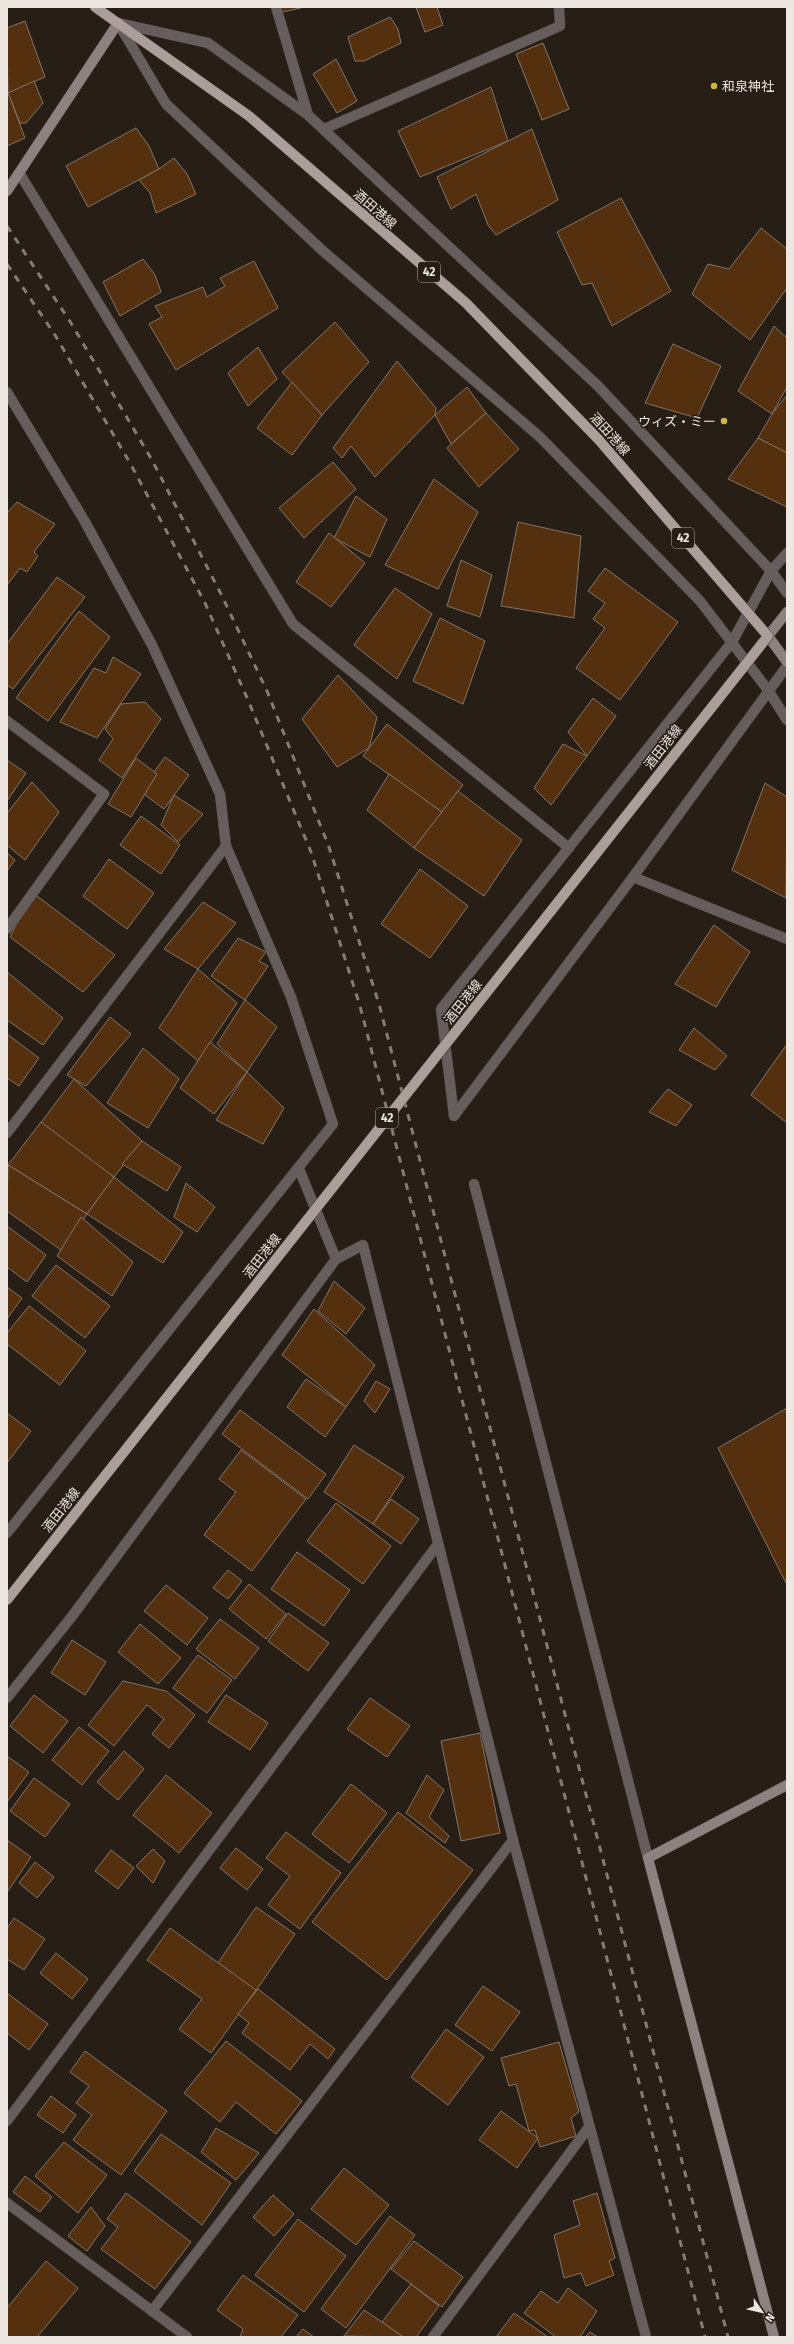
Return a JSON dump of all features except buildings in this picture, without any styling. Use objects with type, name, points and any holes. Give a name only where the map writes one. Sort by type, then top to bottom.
[{"type":"main road","name":"酒田港線","points":[[7,1600],[768,636],[599,440],[466,304],[249,116],[95,7]]},
{"type":"street","points":[[276,7],[308,115]]},
{"type":"street","points":[[324,129],[560,26],[559,7]]},
{"type":"street","points":[[118,24],[208,43],[308,115],[598,386],[771,571],[787,593]]},
{"type":"street","points":[[7,191],[20,174],[118,24]]},
{"type":"street","points":[[118,24],[166,104],[323,251],[540,437],[700,601],[768,690],[787,720]]},
{"type":"street","points":[[20,174],[293,624],[569,848]]},
{"type":"street","points":[[7,392],[84,520],[152,645],[220,794],[226,846],[7,1133]]},
{"type":"street","points":[[787,553],[771,571],[732,642],[441,1009],[454,1116],[633,877],[787,666]]},
{"type":"street","points":[[787,612],[768,636],[787,662]]},
{"type":"street","points":[[7,721],[104,794],[7,929]]},
{"type":"street","name":"酒田港線","points":[[7,1533],[299,1169],[333,1124],[290,997],[226,846]]},
{"type":"street","points":[[633,877],[787,938]]},
{"type":"street","points":[[299,1169],[336,1259]]},
{"type":"street","points":[[474,1184],[648,1858],[774,2337]]},
{"type":"street","points":[[7,1698],[73,1615],[336,1259],[363,1245],[514,1840],[646,2337]]},
{"type":"street","points":[[7,2121],[438,1544]]},
{"type":"street","points":[[648,1858],[787,1785]]},
{"type":"street","points":[[152,2311],[514,1840]]},
{"type":"street","points":[[434,2337],[589,2127]]},
{"type":"street","points":[[7,2203],[187,2337]]},
{"type":"railway","points":[[7,226],[71,323],[152,460],[221,594],[267,691],[329,847],[379,1004],[728,2337]]},
{"type":"railway","points":[[7,264],[55,335],[130,463],[205,603],[248,700],[311,852],[360,1006],[705,2337]]},
{"type":"place","name":"和泉神社","points":[[714,86]]},
{"type":"place","name":"ウィズ・ミー","points":[[724,421]]}]
